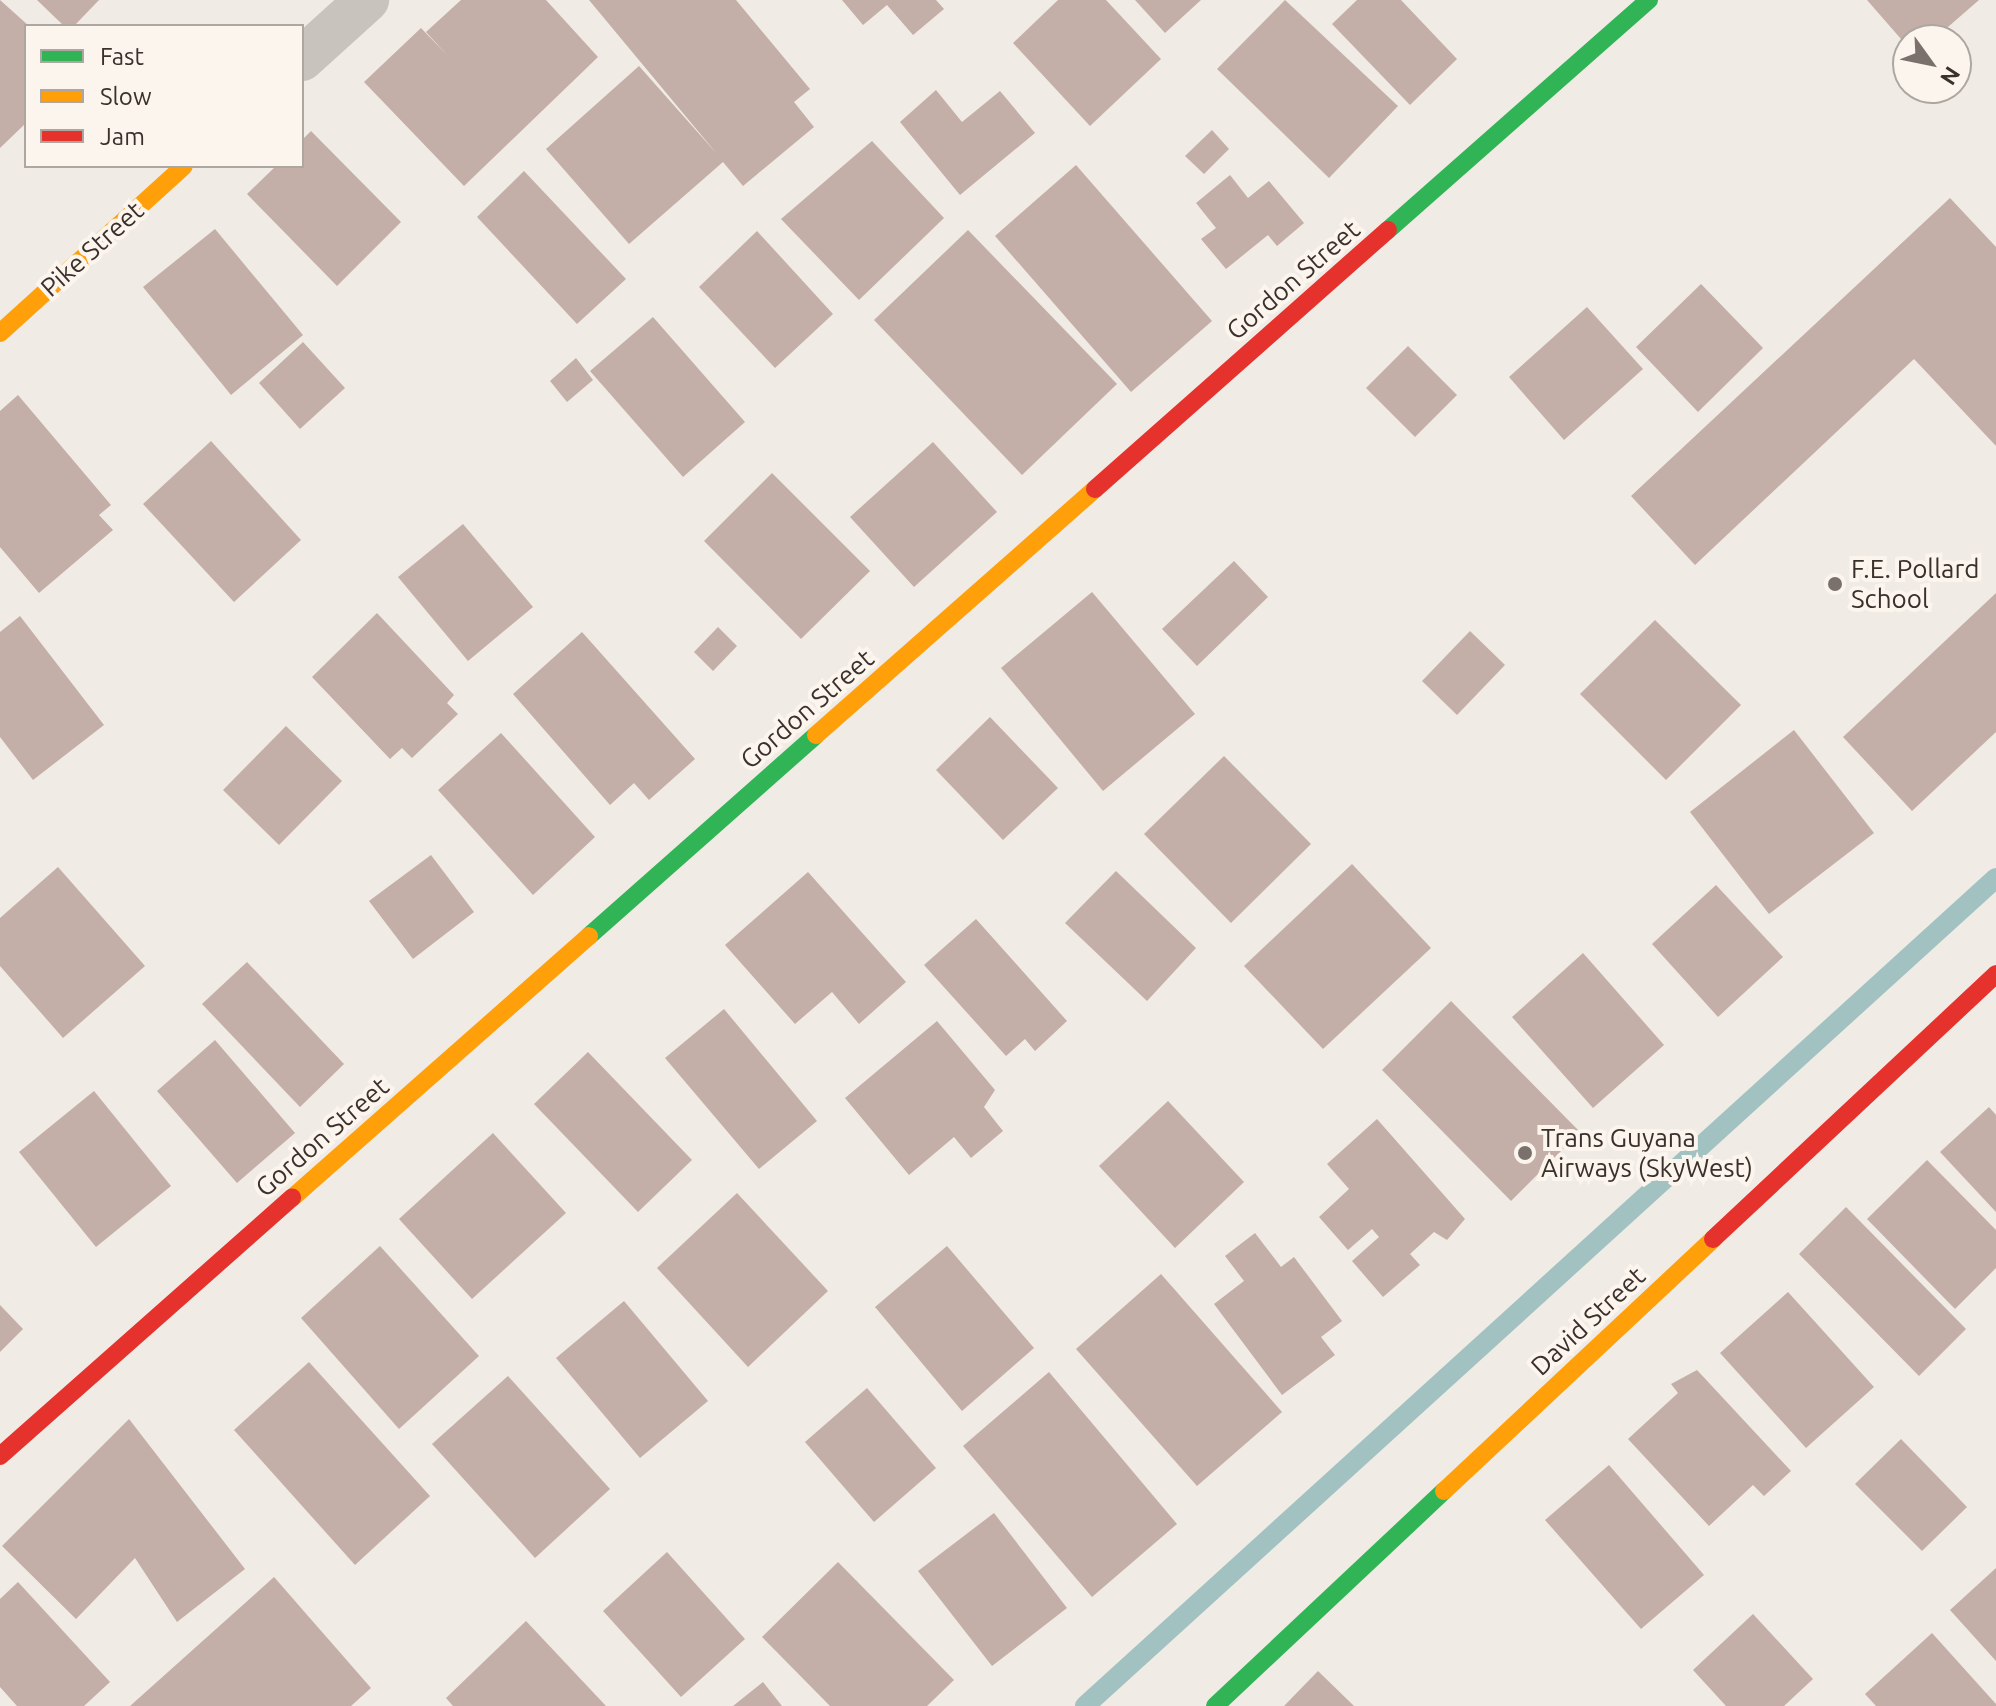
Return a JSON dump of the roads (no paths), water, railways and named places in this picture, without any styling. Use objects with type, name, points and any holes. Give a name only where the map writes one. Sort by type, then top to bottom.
[{"type":"street","points":[[304,57],[367,0]]},
{"type":"street","name":"Gordon Street","points":[[0,1456],[1649,0]]},
{"type":"street","name":"Pike Street","points":[[0,333],[182,168]]},
{"type":"street","name":"David Street","points":[[1215,1706],[1996,974]]},
{"type":"waterway","points":[[1085,1706],[1996,878]]},
{"type":"place","name":"F.E. Pollard School","points":[[1835,584]]},
{"type":"place","name":"Trans Guyana Airways (SkyWest)","points":[[1525,1153]]}]
